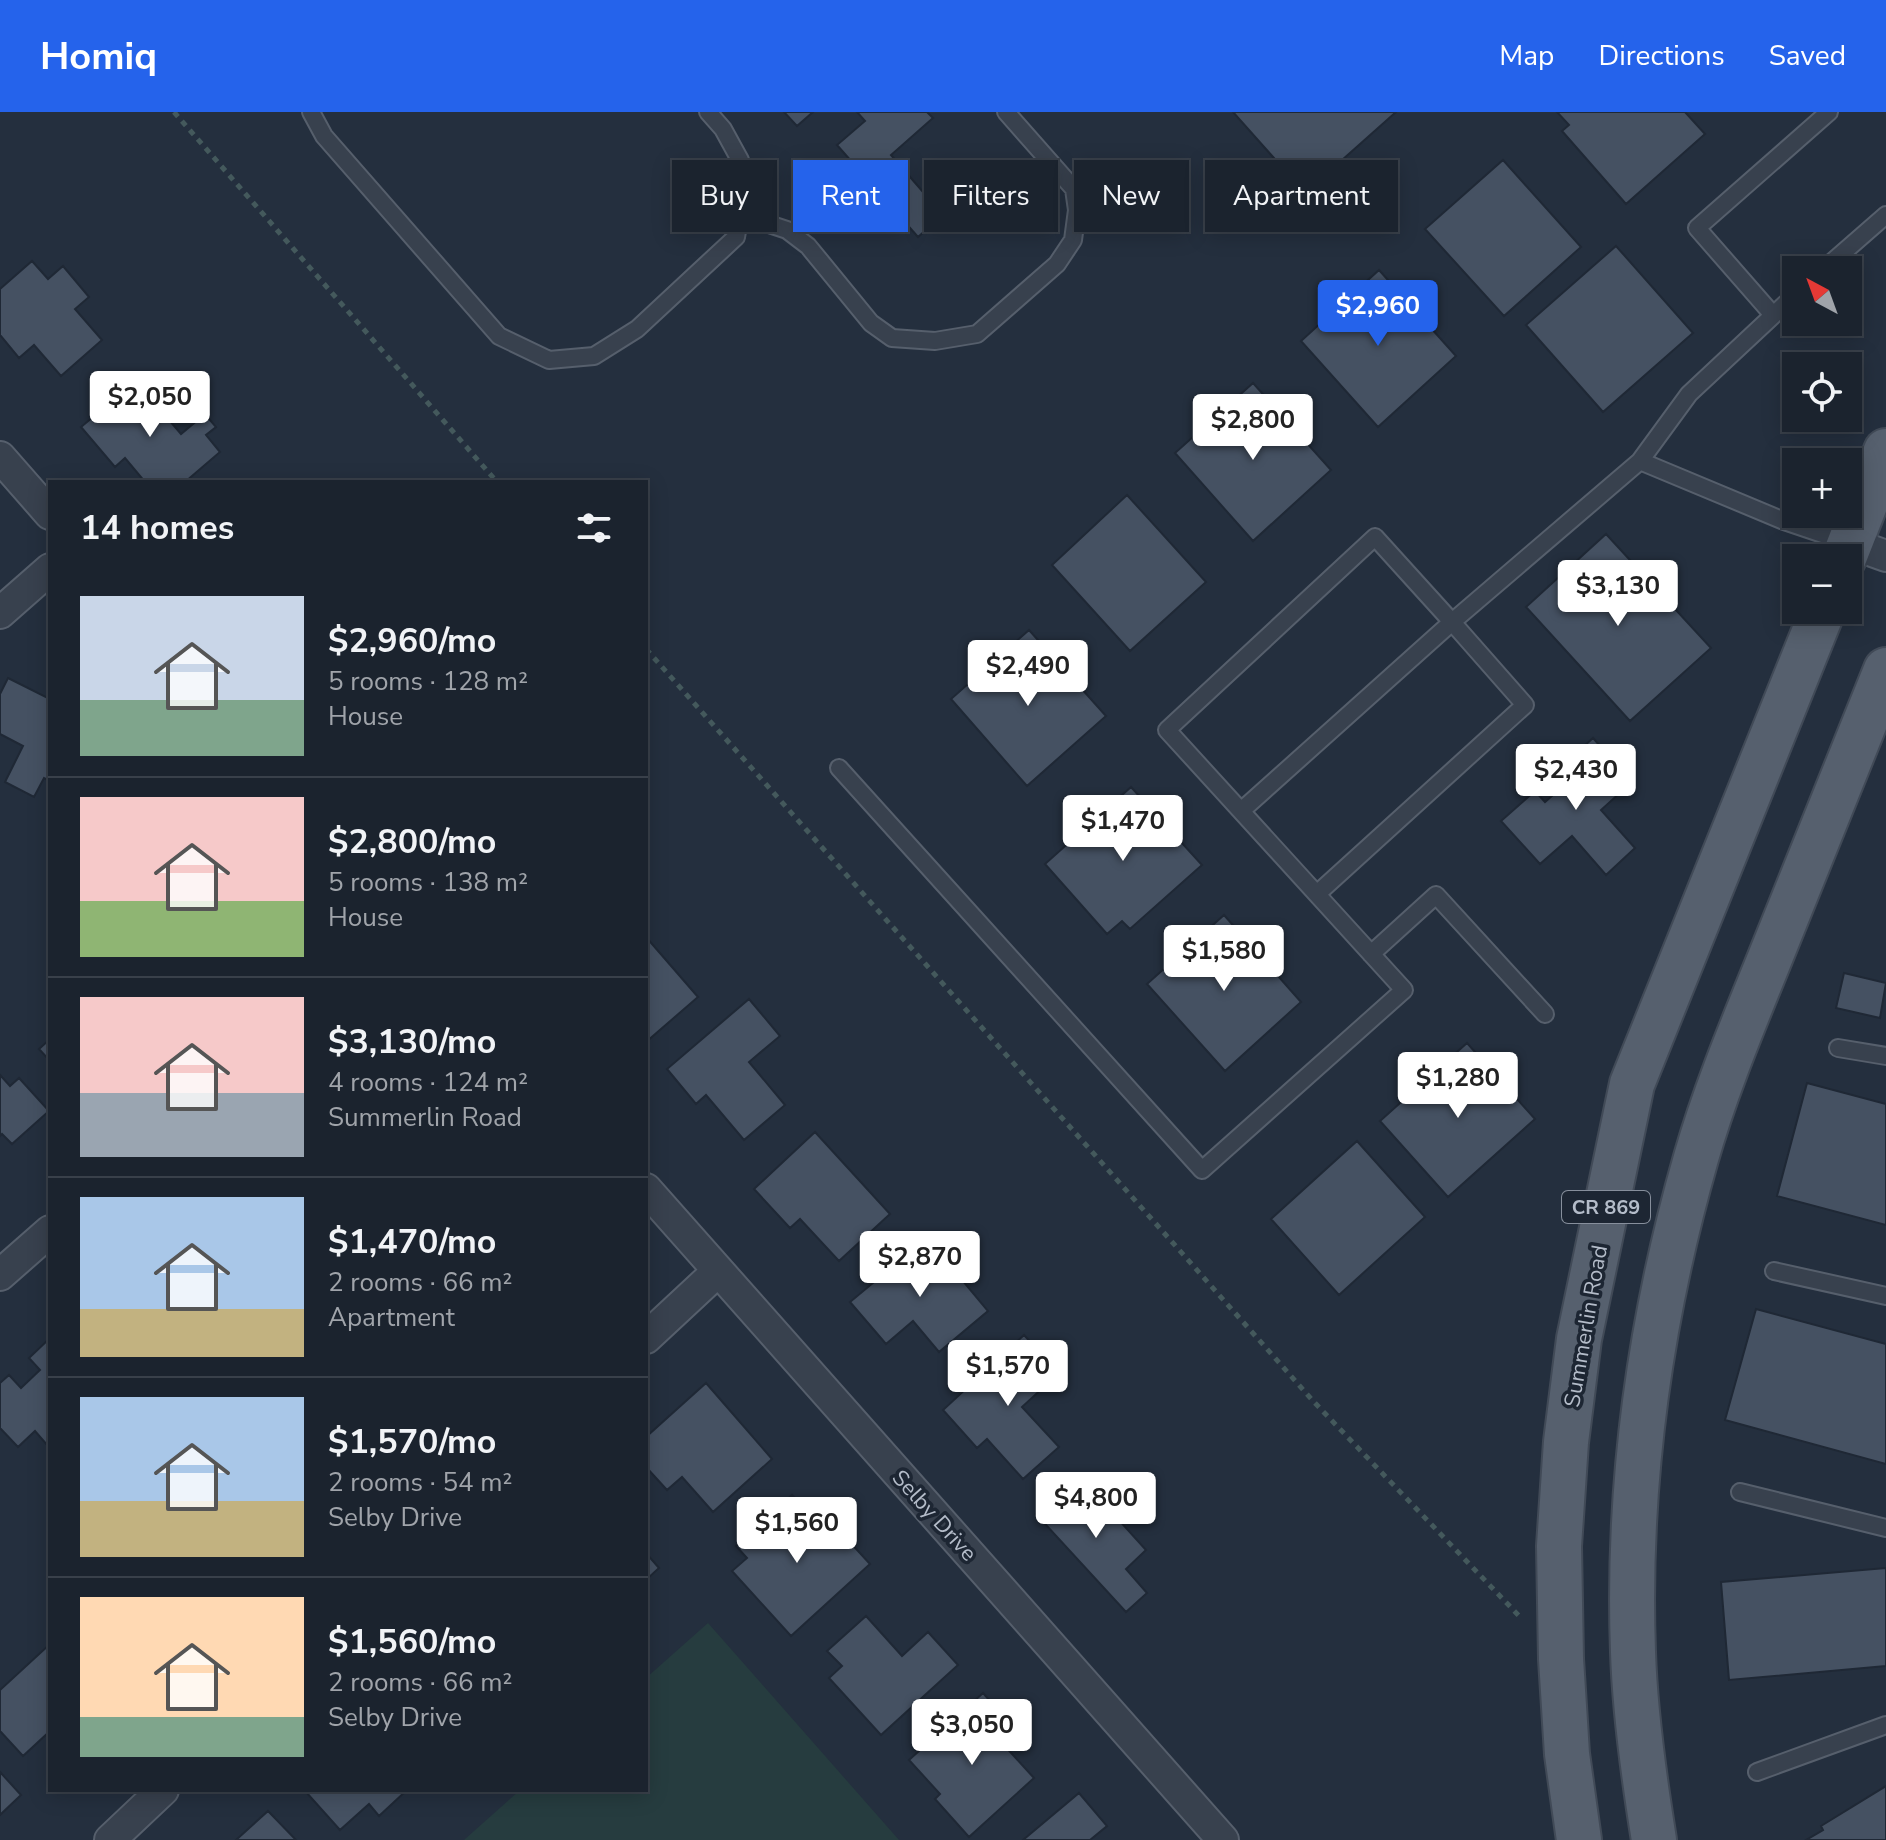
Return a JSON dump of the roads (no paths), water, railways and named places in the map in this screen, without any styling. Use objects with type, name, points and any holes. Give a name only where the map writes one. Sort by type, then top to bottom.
[{"type":"main road","points":[[1862,544],[1886,451]]},
{"type":"main road","name":"Summerlin Road","points":[[1579,1840],[1567,1754],[1559,1546],[1568,1427],[1579,1339],[1632,1084],[1817,624]]},
{"type":"main road","name":"CR 869","points":[[1654,1840],[1641,1753],[1634,1667],[1633,1553],[1639,1453],[1651,1355],[1671,1253],[1697,1155],[1737,1041],[1886,670]]},
{"type":"street","points":[[0,457],[48,512]]},
{"type":"street","points":[[0,613],[48,571]]},
{"type":"street","name":"Selby Drive","points":[[648,1191],[1223,1840]]},
{"type":"street","points":[[0,1275],[48,1233]]},
{"type":"street","points":[[648,1336],[718,1271]]},
{"type":"street","points":[[110,1840],[161,1792]]},
{"type":"lane","points":[[311,112],[324,136],[499,336],[549,360],[594,356],[637,329],[736,237],[737,232]]},
{"type":"lane","points":[[708,112],[723,129],[740,160]]},
{"type":"lane","points":[[777,227],[787,230],[808,246],[871,323],[892,338],[935,341],[977,334],[1057,264],[1073,240],[1077,210],[1074,189],[1006,112]]},
{"type":"lane","points":[[1773,315],[1697,228],[1829,112]]},
{"type":"lane","points":[[1839,256],[1886,215]]},
{"type":"lane","points":[[1241,811],[1452,622],[1640,461],[1689,394],[1782,307]]},
{"type":"lane","points":[[1640,461],[1840,544]]},
{"type":"lane","points":[[839,768],[1202,1170],[1404,990],[1167,730],[1375,537],[1525,705],[1318,893]]},
{"type":"lane","points":[[1371,954],[1436,895],[1545,1014]]},
{"type":"lane","points":[[1838,1048],[1886,1056]]},
{"type":"lane","points":[[1774,1271],[1886,1296]]},
{"type":"lane","points":[[1740,1492],[1886,1528]]},
{"type":"lane","points":[[1757,1772],[1886,1725]]}]
